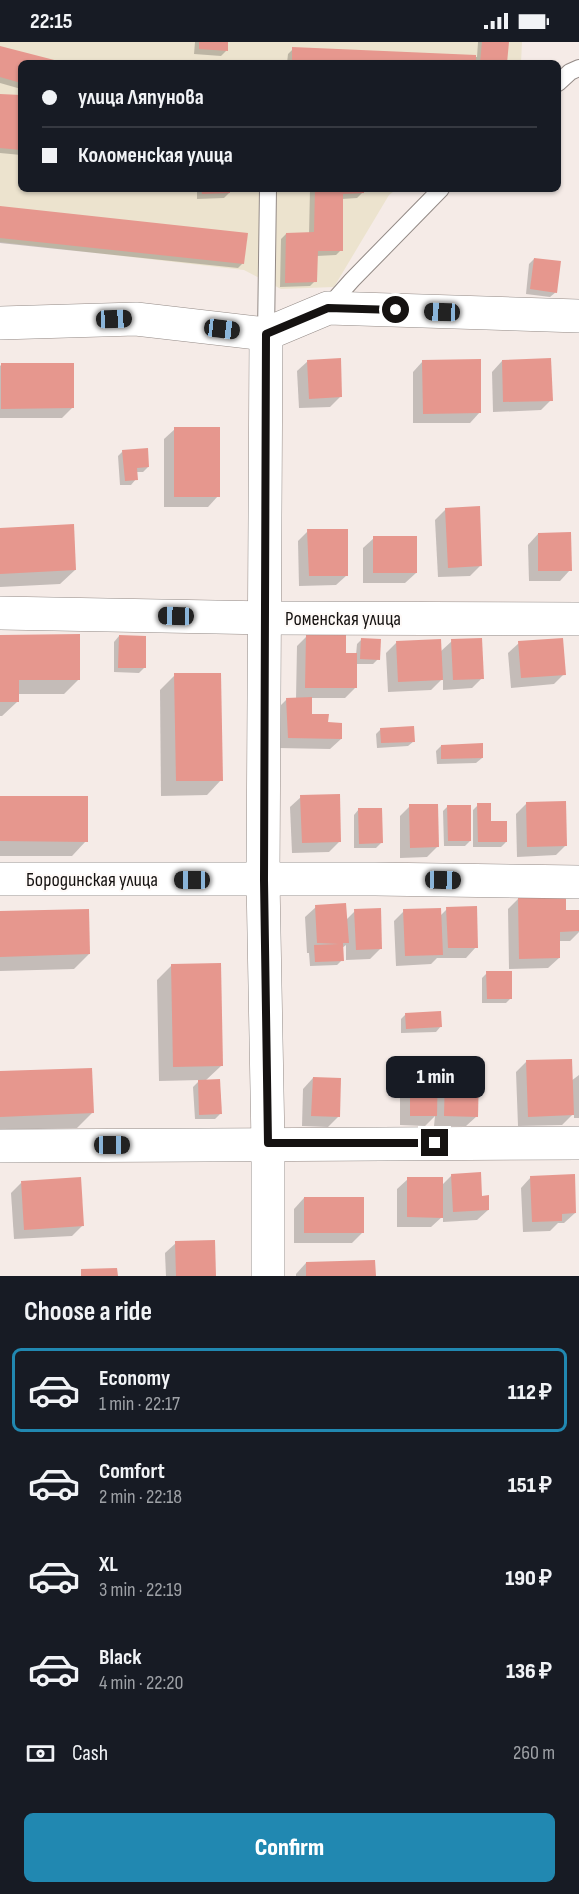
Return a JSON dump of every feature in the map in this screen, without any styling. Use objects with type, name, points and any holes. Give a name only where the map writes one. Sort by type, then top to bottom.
[{"type":"street","points":[[0,323],[136,319],[266,334],[328,308],[579,316]]},
{"type":"street","points":[[266,334],[264,880],[268,1143],[267,1276]]},
{"type":"street","name":"Роменская улица","points":[[0,613],[264,618],[579,619]]},
{"type":"street","name":"Бородинская улица","points":[[0,879],[375,879],[579,882]]},
{"type":"street","points":[[0,1146],[579,1143]]},
{"type":"lane","points":[[561,80],[579,68]]},
{"type":"lane","points":[[266,334],[268,192]]},
{"type":"lane","points":[[328,308],[352,280],[438,192]]},
{"type":"shaded area","points":[[0,42],[522,42],[521,60],[18,60],[18,192],[393,192],[389,195],[334,287],[281,289],[244,270],[0,242]]},
{"type":"building","points":[[199,42],[228,42],[228,51],[199,49]]},
{"type":"building","points":[[482,42],[509,42],[507,60],[480,60]]},
{"type":"building","points":[[0,46],[54,60],[18,60],[18,82],[0,77]]},
{"type":"building","points":[[292,47],[476,55],[476,60],[292,60]]},
{"type":"building","points":[[0,94],[18,95],[18,150],[0,148]]},
{"type":"building","points":[[202,192],[230,192],[230,193],[202,194]]},
{"type":"building","points":[[315,192],[364,192],[343,194],[343,251],[318,251],[317,282],[285,283],[286,233],[314,232]]},
{"type":"building","points":[[0,206],[248,233],[244,264],[0,238]]},
{"type":"building","points":[[534,258],[561,261],[557,293],[530,289]]},
{"type":"building","points":[[341,358],[342,397],[309,399],[307,360]]},
{"type":"building","points":[[551,358],[553,401],[503,402],[502,360]]},
{"type":"building","points":[[481,359],[481,413],[423,414],[422,360]]},
{"type":"building","points":[[1,363],[74,363],[74,408],[1,409]]},
{"type":"building","points":[[174,427],[220,427],[220,497],[174,497]]},
{"type":"building","points":[[148,448],[149,467],[137,468],[138,480],[125,481],[122,450]]},
{"type":"building","points":[[480,506],[482,566],[448,568],[445,508]]},
{"type":"building","points":[[74,524],[76,570],[0,574],[0,528]]},
{"type":"building","points":[[307,529],[348,529],[348,576],[309,576]]},
{"type":"building","points":[[571,532],[572,571],[538,571],[538,533]]},
{"type":"building","points":[[373,536],[417,536],[417,573],[373,573]]},
{"type":"building","points":[[80,634],[80,680],[19,680],[19,702],[0,702],[0,635]]},
{"type":"building","points":[[119,635],[146,636],[146,668],[118,668]]},
{"type":"building","points":[[306,635],[346,635],[346,653],[357,653],[357,688],[305,688]]},
{"type":"building","points":[[361,638],[381,639],[380,660],[360,659]]},
{"type":"building","points":[[482,638],[484,679],[453,680],[451,639]]},
{"type":"building","points":[[563,638],[566,675],[521,678],[518,641]]},
{"type":"building","points":[[441,639],[443,680],[398,682],[396,641]]},
{"type":"building","points":[[174,673],[221,673],[223,781],[176,781]]},
{"type":"building","points":[[312,697],[312,714],[329,714],[328,722],[342,723],[342,739],[288,738],[286,698]]},
{"type":"building","points":[[414,726],[415,742],[381,743],[380,728]]},
{"type":"building","points":[[483,743],[483,758],[441,759],[441,745]]},
{"type":"building","points":[[340,794],[341,842],[302,843],[300,795]]},
{"type":"building","points":[[0,796],[88,796],[88,842],[0,841]]},
{"type":"building","points":[[566,801],[567,846],[527,847],[526,802]]},
{"type":"building","points":[[477,803],[491,803],[491,821],[507,821],[507,842],[478,842]]},
{"type":"building","points":[[409,804],[438,804],[439,847],[410,848]]},
{"type":"building","points":[[447,805],[471,805],[471,841],[448,841]]},
{"type":"building","points":[[358,808],[382,808],[383,843],[359,844]]},
{"type":"building","points":[[518,897],[566,897],[566,910],[579,910],[579,931],[560,932],[560,958],[519,959]]},
{"type":"building","points":[[346,903],[349,943],[343,943],[344,961],[315,962],[314,945],[339,944],[317,943],[315,905]]},
{"type":"building","points":[[477,906],[478,948],[448,948],[446,907]]},
{"type":"building","points":[[381,908],[382,949],[356,950],[354,909]]},
{"type":"building","points":[[441,908],[443,955],[405,956],[403,909]]},
{"type":"building","points":[[89,909],[90,954],[0,957],[0,911]]},
{"type":"building","points":[[221,963],[223,1066],[173,1067],[171,964]]},
{"type":"building","points":[[486,971],[512,971],[512,999],[487,999]]},
{"type":"building","points":[[441,1011],[442,1027],[406,1029],[405,1013]]},
{"type":"building","points":[[572,1059],[574,1115],[528,1117],[526,1060]]},
{"type":"building","points":[[410,1065],[438,1065],[437,1116],[410,1116]]},
{"type":"building","points":[[92,1068],[94,1113],[0,1117],[0,1071]]},
{"type":"building","points":[[445,1072],[479,1073],[478,1117],[444,1116]]},
{"type":"building","points":[[313,1077],[341,1078],[340,1117],[311,1116]]},
{"type":"building","points":[[220,1079],[222,1114],[199,1115],[198,1080]]},
{"type":"building","points":[[481,1172],[482,1196],[489,1195],[489,1210],[453,1212],[451,1174]]},
{"type":"building","points":[[575,1174],[576,1213],[562,1214],[562,1221],[532,1222],[530,1176]]},
{"type":"building","points":[[81,1177],[84,1226],[24,1230],[21,1181]]},
{"type":"building","points":[[407,1177],[443,1177],[443,1218],[407,1217]]},
{"type":"building","points":[[304,1197],[364,1197],[364,1233],[304,1233]]},
{"type":"building","points":[[215,1240],[216,1276],[176,1276],[175,1241]]},
{"type":"building","points":[[375,1260],[376,1276],[306,1276],[306,1262]]},
{"type":"building","points":[[117,1268],[118,1276],[81,1276],[81,1269]]},
{"type":"route","points":[[396,310],[328,308],[266,334],[264,880],[268,1143],[435,1143]]}]
